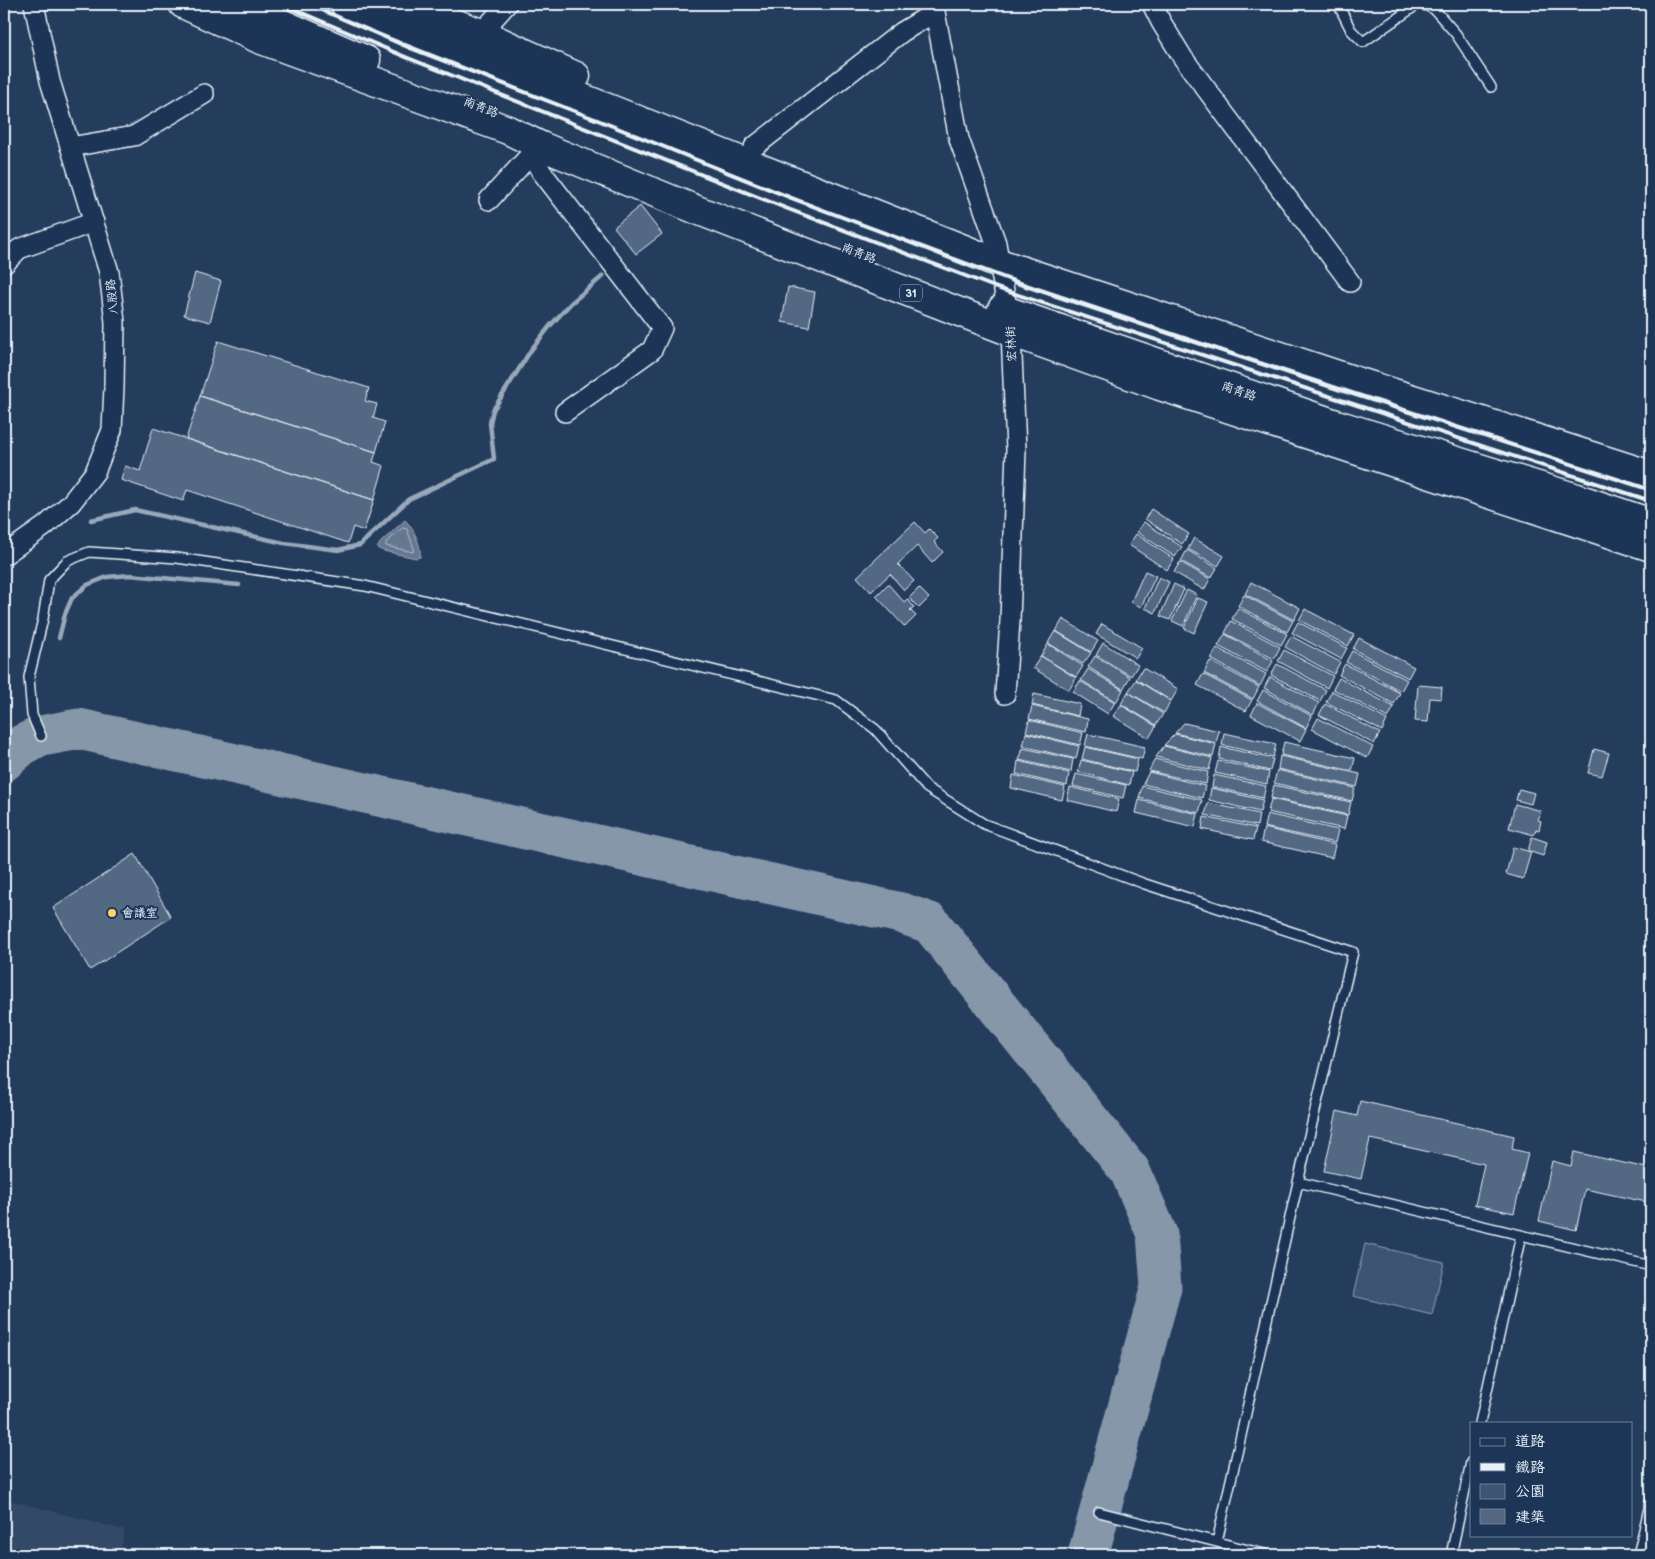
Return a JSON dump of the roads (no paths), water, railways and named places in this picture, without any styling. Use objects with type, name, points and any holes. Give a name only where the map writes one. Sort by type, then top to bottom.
[{"type":"main road","name":"31","points":[[183,4],[260,39],[508,130],[530,146],[697,210],[1010,322],[1160,386],[1651,547]]},
{"type":"main road","name":"南青路","points":[[237,4],[352,54],[385,70],[454,109]]},
{"type":"main road","points":[[345,4],[437,41],[998,253],[1353,380],[1651,475]]},
{"type":"main road","points":[[402,4],[481,33],[554,67],[754,147],[998,253],[1651,456]]},
{"type":"main road","points":[[437,41],[528,55]]},
{"type":"main road","name":"南青路","points":[[385,70],[1010,322],[1651,522]]},
{"type":"main road","points":[[1192,313],[1353,380]]},
{"type":"main road","name":"南青路","points":[[1160,386],[1336,424]]},
{"type":"street","name":"八股路","points":[[4,555],[45,526],[71,503],[95,472],[112,430],[115,322],[109,272],[50,81],[34,4]]},
{"type":"street","points":[[481,33],[507,4]]},
{"type":"street","points":[[1152,4],[1183,58],[1350,282]]},
{"type":"street","points":[[754,147],[902,32],[936,8]]},
{"type":"street","name":"宏林街","points":[[936,8],[959,139],[998,253],[1010,322],[1016,450],[1010,621],[1005,694]]},
{"type":"street","points":[[70,147],[134,136],[204,94]]},
{"type":"street","points":[[489,200],[530,146],[541,171],[662,328],[652,350],[565,412]]},
{"type":"street","points":[[4,264],[19,249],[94,222]]},
{"type":"lane","points":[[1338,4],[1351,30],[1363,42],[1420,4],[1434,9],[1456,34],[1491,87]]},
{"type":"lane","points":[[40,736],[32,715],[29,677],[43,619],[49,580],[67,561],[89,552],[177,558],[364,586],[836,700],[876,728],[927,788],[984,824],[1145,884],[1353,952],[1298,1182],[1217,1542]]},
{"type":"lane","points":[[1298,1182],[1651,1266]]},
{"type":"lane","points":[[1480,1422],[1522,1235]]},
{"type":"lane","points":[[1450,1555],[1470,1466]]},
{"type":"lane","points":[[1638,1555],[1651,1500]]},
{"type":"lane","points":[[1099,1512],[1268,1555]]},
{"type":"water","points":[[405,520],[416,537],[420,548],[420,557],[416,558],[377,548]]},
{"type":"waterway","points":[[91,520],[135,510],[284,543],[338,550],[360,545],[409,499],[494,459],[490,423],[493,410],[531,350],[550,326],[571,303],[603,276]]},
{"type":"waterway","points":[[59,638],[65,614],[72,598],[87,585],[107,577],[130,575],[239,585]]},
{"type":"railway","points":[[281,4],[408,58],[788,209],[1000,289],[1651,501]]},
{"type":"railway","points":[[308,4],[410,48],[595,119],[791,198],[1008,279],[1651,490]]},
{"type":"place","name":"會議室","points":[[112,913]]}]
